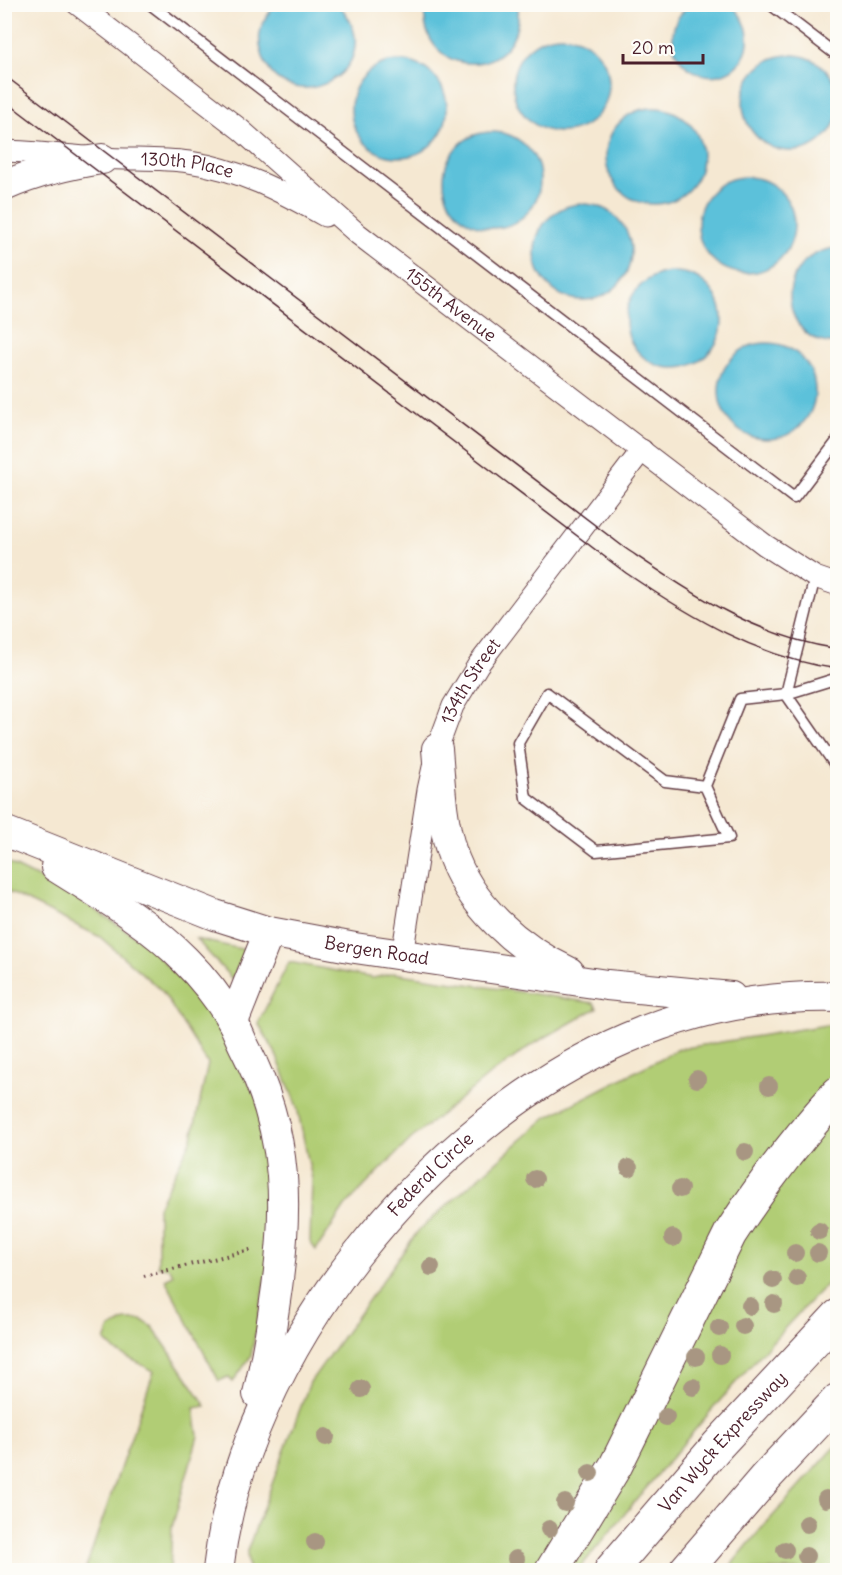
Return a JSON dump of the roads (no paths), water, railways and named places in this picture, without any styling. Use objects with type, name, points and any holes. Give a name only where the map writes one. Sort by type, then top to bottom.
[{"type":"highway","points":[[552,1570],[616,1465],[730,1234],[777,1166],[837,1093]]},
{"type":"highway","name":"Van Wyck Expressway","points":[[611,1570],[718,1445],[837,1317]]},
{"type":"highway","points":[[686,1570],[765,1478],[837,1400]]},
{"type":"street","name":"155th Avenue","points":[[77,4],[241,130],[357,234],[772,550],[815,577],[837,585]]},
{"type":"street","name":"130th Place","points":[[4,151],[43,152],[102,159],[188,162],[235,172],[277,190],[357,234]]},
{"type":"street","points":[[4,186],[46,170],[102,159]]},
{"type":"street","name":"134th Street","points":[[402,956],[428,790],[437,750],[453,706],[466,681],[642,450]]},
{"type":"street","points":[[437,750],[447,835],[459,868],[473,892],[490,915],[528,950],[591,982]]},
{"type":"street","name":"Bergen Road","points":[[4,833],[215,915],[269,932],[402,956],[642,989],[778,998]]},
{"type":"street","name":"Bergen Road","points":[[4,833],[117,905],[166,942],[203,980],[233,1022],[255,1067],[270,1108],[280,1154],[284,1222],[280,1275],[256,1404],[261,1416]]},
{"type":"street","points":[[233,1022],[269,932]]},
{"type":"street","points":[[778,998],[837,980]]},
{"type":"street","name":"Federal Circle","points":[[218,1570],[230,1507],[261,1416],[308,1325],[361,1249],[411,1193],[465,1142],[542,1085],[604,1049],[673,1021],[719,1008],[778,998],[837,997]]},
{"type":"lane","points":[[150,4],[794,498],[837,440]]},
{"type":"lane","points":[[770,4],[837,56]]},
{"type":"lane","points":[[815,577],[786,694],[837,769]]},
{"type":"lane","points":[[705,786],[665,781],[547,693],[518,742],[526,798],[596,851],[729,838],[705,786],[740,699],[786,694],[837,678]]},
{"type":"water","points":[[276,5],[339,5],[353,29],[354,51],[345,69],[329,82],[309,88],[289,85],[272,73],[261,50],[260,31]]},
{"type":"water","points":[[425,5],[518,5],[516,31],[505,49],[490,60],[471,63],[453,59],[437,48],[427,30]]},
{"type":"water","points":[[691,5],[731,5],[743,20],[748,35],[747,49],[740,62],[730,71],[717,75],[702,75],[687,67],[679,58],[673,43],[674,28],[680,15]]},
{"type":"water","points":[[561,36],[579,40],[595,50],[605,66],[609,84],[605,102],[595,118],[579,128],[561,132],[543,128],[527,118],[517,102],[513,84],[517,66],[527,50],[543,40]]},
{"type":"water","points":[[791,55],[809,59],[825,69],[835,85],[839,103],[835,121],[825,137],[809,147],[791,151],[773,147],[757,137],[747,121],[743,103],[747,85],[757,69],[773,59]]},
{"type":"water","points":[[399,61],[417,65],[433,75],[443,91],[447,109],[443,127],[433,143],[417,153],[399,157],[381,153],[365,143],[355,127],[351,109],[355,91],[365,75],[381,65]]},
{"type":"water","points":[[654,108],[672,112],[688,122],[698,138],[702,156],[698,174],[688,190],[672,200],[654,204],[636,200],[620,190],[610,174],[606,156],[610,138],[620,122],[636,112]]},
{"type":"water","points":[[492,132],[510,136],[526,146],[536,162],[540,180],[536,198],[526,214],[510,224],[492,228],[474,224],[458,214],[448,198],[444,180],[448,162],[458,146],[474,136]]},
{"type":"water","points":[[746,177],[764,181],[780,191],[790,207],[794,225],[790,243],[780,259],[764,269],[746,273],[728,269],[712,259],[702,243],[698,225],[702,207],[712,191],[728,181]]},
{"type":"water","points":[[583,204],[601,208],[617,218],[627,234],[631,252],[627,270],[617,286],[601,296],[583,300],[565,296],[549,286],[539,270],[535,252],[539,234],[549,218],[565,208]]},
{"type":"water","points":[[837,248],[837,343],[818,340],[803,330],[794,316],[790,299],[792,282],[800,266],[815,254]]},
{"type":"water","points":[[674,272],[692,276],[708,286],[718,302],[722,320],[718,338],[708,354],[692,364],[674,368],[656,364],[640,354],[630,338],[626,320],[630,302],[640,286],[656,276]]},
{"type":"water","points":[[767,343],[785,347],[801,357],[811,373],[815,391],[811,409],[801,425],[785,435],[767,439],[749,435],[733,425],[723,409],[719,391],[723,373],[733,357],[749,347]]},
{"type":"tram line","points":[[4,75],[625,548],[700,597],[751,623],[807,643],[838,649]]},
{"type":"tram line","points":[[4,100],[626,573],[675,605],[726,633],[780,656],[838,669]]}]
